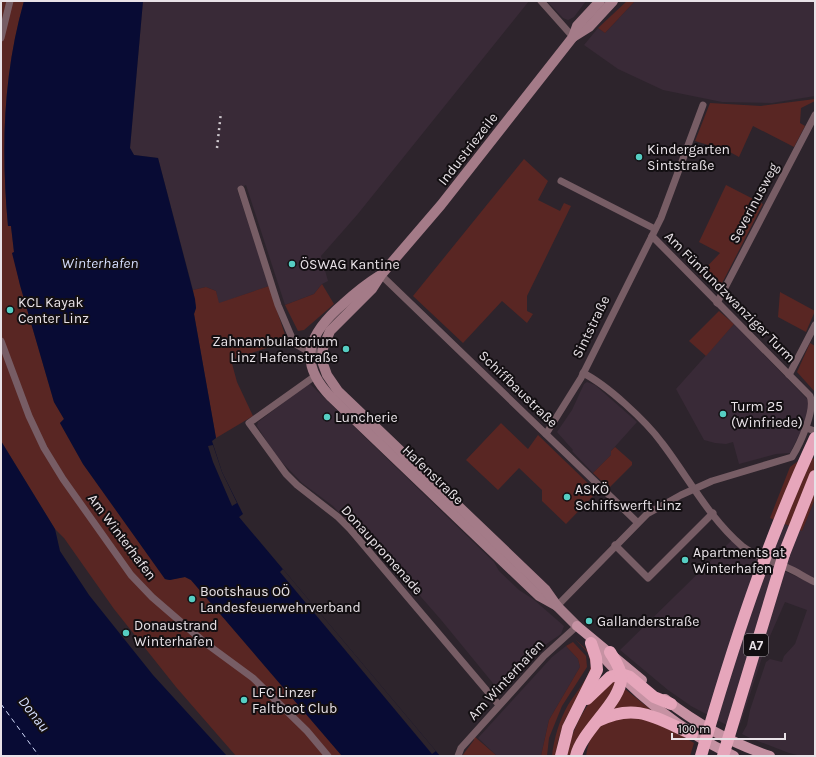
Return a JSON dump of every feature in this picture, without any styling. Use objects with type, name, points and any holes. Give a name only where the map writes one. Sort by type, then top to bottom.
[{"type":"highway","name":"A7","points":[[702,756],[722,682],[765,558],[794,484],[815,438]]},
{"type":"highway","name":"A7","points":[[723,756],[778,572],[815,476]]},
{"type":"highway","points":[[561,756],[568,728],[595,675],[597,666],[591,643]]},
{"type":"highway","points":[[576,756],[581,741],[597,722],[616,692],[620,675],[610,652]]},
{"type":"highway","points":[[580,705],[606,680],[620,675],[630,677],[654,697],[671,704]]},
{"type":"highway","points":[[597,722],[617,713],[636,712],[653,716],[692,734]]},
{"type":"highway","points":[[726,756],[729,736]]},
{"type":"main road","name":"Industriezeile","points":[[573,37],[576,26],[600,1]]},
{"type":"main road","name":"Industriezeile","points":[[381,275],[441,205],[573,37],[589,27],[613,1]]},
{"type":"main road","name":"Hafenstraße","points":[[381,275],[366,283],[324,322],[312,340],[310,361],[315,376],[331,397],[539,596],[557,606]]},
{"type":"main road","points":[[322,353],[330,331],[372,289],[381,275]]},
{"type":"main road","name":"Hafenstraße","points":[[322,353],[325,370],[338,391],[545,589],[557,606],[577,626],[620,675],[647,702],[692,734],[734,756]]},
{"type":"main road","name":"Hafenstraße","points":[[577,626],[671,704],[719,735],[770,756]]},
{"type":"street","points":[[1,38],[10,1]]},
{"type":"street","points":[[541,1],[573,37]]},
{"type":"street","name":"Sintstraße","points":[[546,434],[566,404],[583,373],[654,232],[703,106]]},
{"type":"street","name":"Severinusweg","points":[[717,303],[815,115]]},
{"type":"street","points":[[561,181],[654,232]]},
{"type":"street","points":[[241,189],[284,320],[296,343],[310,351],[322,353]]},
{"type":"street","name":"Am Fünfundzwanziger Turm","points":[[654,232],[717,303],[814,402],[814,412],[806,428]]},
{"type":"street","name":"Schiffbaustraße","points":[[381,275],[637,522]]},
{"type":"street","points":[[789,375],[815,325]]},
{"type":"street","name":"Am Winterhafen","points":[[1,341],[29,416],[44,448],[63,478],[131,575],[152,596],[192,631],[253,678],[307,731],[328,756]]},
{"type":"street","points":[[583,373],[608,391],[657,436],[694,489],[732,536],[750,551],[815,582]]},
{"type":"street","name":"Donaupromenade","points":[[315,376],[249,422],[286,474],[297,485],[338,517],[350,530],[499,705]]},
{"type":"street","points":[[557,606],[637,522],[659,506],[694,489],[743,471],[789,458],[793,455],[806,428],[815,431]]},
{"type":"street","points":[[615,545],[648,578],[713,513]]},
{"type":"street","name":"Am Winterhafen","points":[[458,756],[461,748],[499,705],[544,656],[577,626]]},
{"type":"shaded area","points":[[1,1],[24,1],[12,56],[6,112],[4,141],[8,226],[11,226],[13,253],[20,285],[54,402],[64,419],[60,423],[83,464],[165,579],[168,580],[185,577],[191,580],[342,756],[236,756],[176,687],[114,609],[64,538],[55,529],[1,441]]},
{"type":"shaded area","points":[[143,1],[529,1],[357,215],[321,256],[328,281],[322,284],[314,294],[285,305],[246,185],[237,189],[269,286],[218,304],[216,291],[206,287],[193,290],[158,158],[134,155],[130,148]]},
{"type":"shaded area","points":[[547,1],[586,1],[574,17],[568,20],[563,18]]},
{"type":"shaded area","points":[[627,1],[635,1],[605,33],[598,28]]},
{"type":"shaded area","points":[[635,1],[815,1],[815,96],[772,103],[722,102],[663,90],[618,69],[584,45],[598,28],[605,33]]},
{"type":"shaded area","points":[[815,99],[815,101],[801,108],[800,123],[805,126],[794,147],[753,126],[739,157],[728,151],[695,141],[710,103],[761,106]]},
{"type":"shaded area","points":[[524,159],[548,181],[538,200],[560,211],[564,203],[571,206],[527,296],[527,311],[533,314],[527,323],[502,301],[463,343],[413,296]]},
{"type":"shaded area","points":[[726,185],[763,204],[719,289],[715,289],[699,275],[720,253],[699,242]]},
{"type":"shaded area","points":[[322,284],[334,304],[304,330],[298,331],[285,305],[314,294]]},
{"type":"shaded area","points":[[269,286],[287,341],[231,360],[237,382],[253,416],[216,438],[194,314],[196,308],[193,290],[206,287],[216,291],[219,303]]},
{"type":"shaded area","points":[[780,292],[815,311],[806,332],[778,317]]},
{"type":"shaded area","points":[[719,311],[734,324],[706,356],[689,341]]},
{"type":"shaded area","points":[[734,324],[809,401],[811,411],[790,453],[776,454],[739,464],[733,442],[726,444],[704,440],[676,389]]},
{"type":"shaded area","points":[[810,343],[815,346],[815,392],[797,372]]},
{"type":"shaded area","points":[[587,382],[595,385],[637,422],[611,451],[611,455],[593,473],[572,451],[573,450],[557,432],[572,410],[584,384]]},
{"type":"shaded area","points":[[309,383],[494,562],[499,571],[519,590],[533,599],[564,626],[561,634],[545,645],[501,693],[442,621],[366,534],[362,537],[333,506],[302,483],[276,456],[257,426],[258,422]]},
{"type":"shaded area","points":[[501,423],[528,449],[538,435],[597,492],[566,524],[542,501],[542,490],[519,468],[498,490],[466,460]]},
{"type":"shaded area","points":[[615,447],[632,462],[632,465],[609,488],[593,473],[611,455],[611,451]]},
{"type":"shaded area","points":[[805,456],[815,459],[815,499],[802,531],[770,518],[790,467]]},
{"type":"shaded area","points":[[815,499],[815,578],[761,555],[775,520],[802,531]]},
{"type":"shaded area","points":[[732,540],[751,556],[815,585],[815,756],[801,756],[789,753],[742,734],[747,725],[750,710],[766,662],[770,659],[782,662],[784,656],[795,644],[807,610],[785,602],[766,645],[741,722],[736,730],[691,706],[668,690],[620,650]]},
{"type":"shaded area","points":[[575,639],[589,652],[594,662],[584,688],[565,720],[558,741],[556,756],[552,756],[554,743],[562,717],[568,705],[585,681],[591,665],[588,653]]},
{"type":"shaded area","points":[[573,642],[586,656],[587,667],[562,706],[549,738],[547,756],[541,756],[549,720],[580,667],[578,659],[566,646]]},
{"type":"shaded area","points":[[566,646],[578,659],[580,667],[549,720],[541,756],[497,756],[478,738],[552,657]]},
{"type":"shaded area","points":[[608,682],[617,682],[572,756],[566,756],[576,725],[586,707]]},
{"type":"shaded area","points":[[625,689],[655,713],[614,711],[613,704]]},
{"type":"shaded area","points":[[636,714],[666,726],[694,743],[690,756],[586,756],[592,735],[601,724],[616,718]]},
{"type":"shaded area","points":[[474,737],[497,756],[462,756],[474,740]]},
{"type":"water","name":"Winterhafen","points":[[24,1],[143,1],[130,148],[134,155],[158,158],[195,299],[196,308],[194,314],[216,438],[212,441],[222,472],[243,514],[239,517],[440,756],[342,756],[191,580],[185,577],[170,580],[165,579],[83,464],[60,423],[64,419],[54,402],[20,285],[12,253],[14,252],[11,226],[8,226],[4,141],[8,85],[12,57]]},
{"type":"water","name":"Donau","points":[[1,441],[55,529],[60,551],[89,595],[153,675],[227,756],[1,756]]},
{"type":"pier","points":[[213,445],[222,472],[237,503],[232,506],[213,462],[208,446]]},
{"type":"pier","points":[[283,569],[436,751],[432,754],[280,572]]},
{"type":"ferry route","points":[[1,704],[39,756]]},
{"type":"railway","points":[[217,148],[221,112]]},
{"type":"place","name":"Kindergarten Sintstraße","points":[[639,157]]},
{"type":"place","name":"ÖSWAG Kantine","points":[[292,264]]},
{"type":"place","name":"KCL Kayak Center Linz","points":[[10,310]]},
{"type":"place","name":"Zahnambulatorium Linz Hafenstraße","points":[[346,349]]},
{"type":"place","name":"Turm 25 (Winfriede)","points":[[723,414]]},
{"type":"place","name":"Luncherie","points":[[327,417]]},
{"type":"place","name":"ASKÖ Schiffswerft Linz","points":[[567,497]]},
{"type":"place","name":"Apartments at Winterhafen","points":[[685,560]]},
{"type":"place","name":"Bootshaus OÖ Landesfeuerwehrverband","points":[[192,599]]},
{"type":"place","name":"Gallanderstraße","points":[[589,621]]},
{"type":"place","name":"Donaustrand Winterhafen","points":[[126,633]]},
{"type":"place","name":"LFC Linzer Faltboot Club","points":[[244,700]]}]
